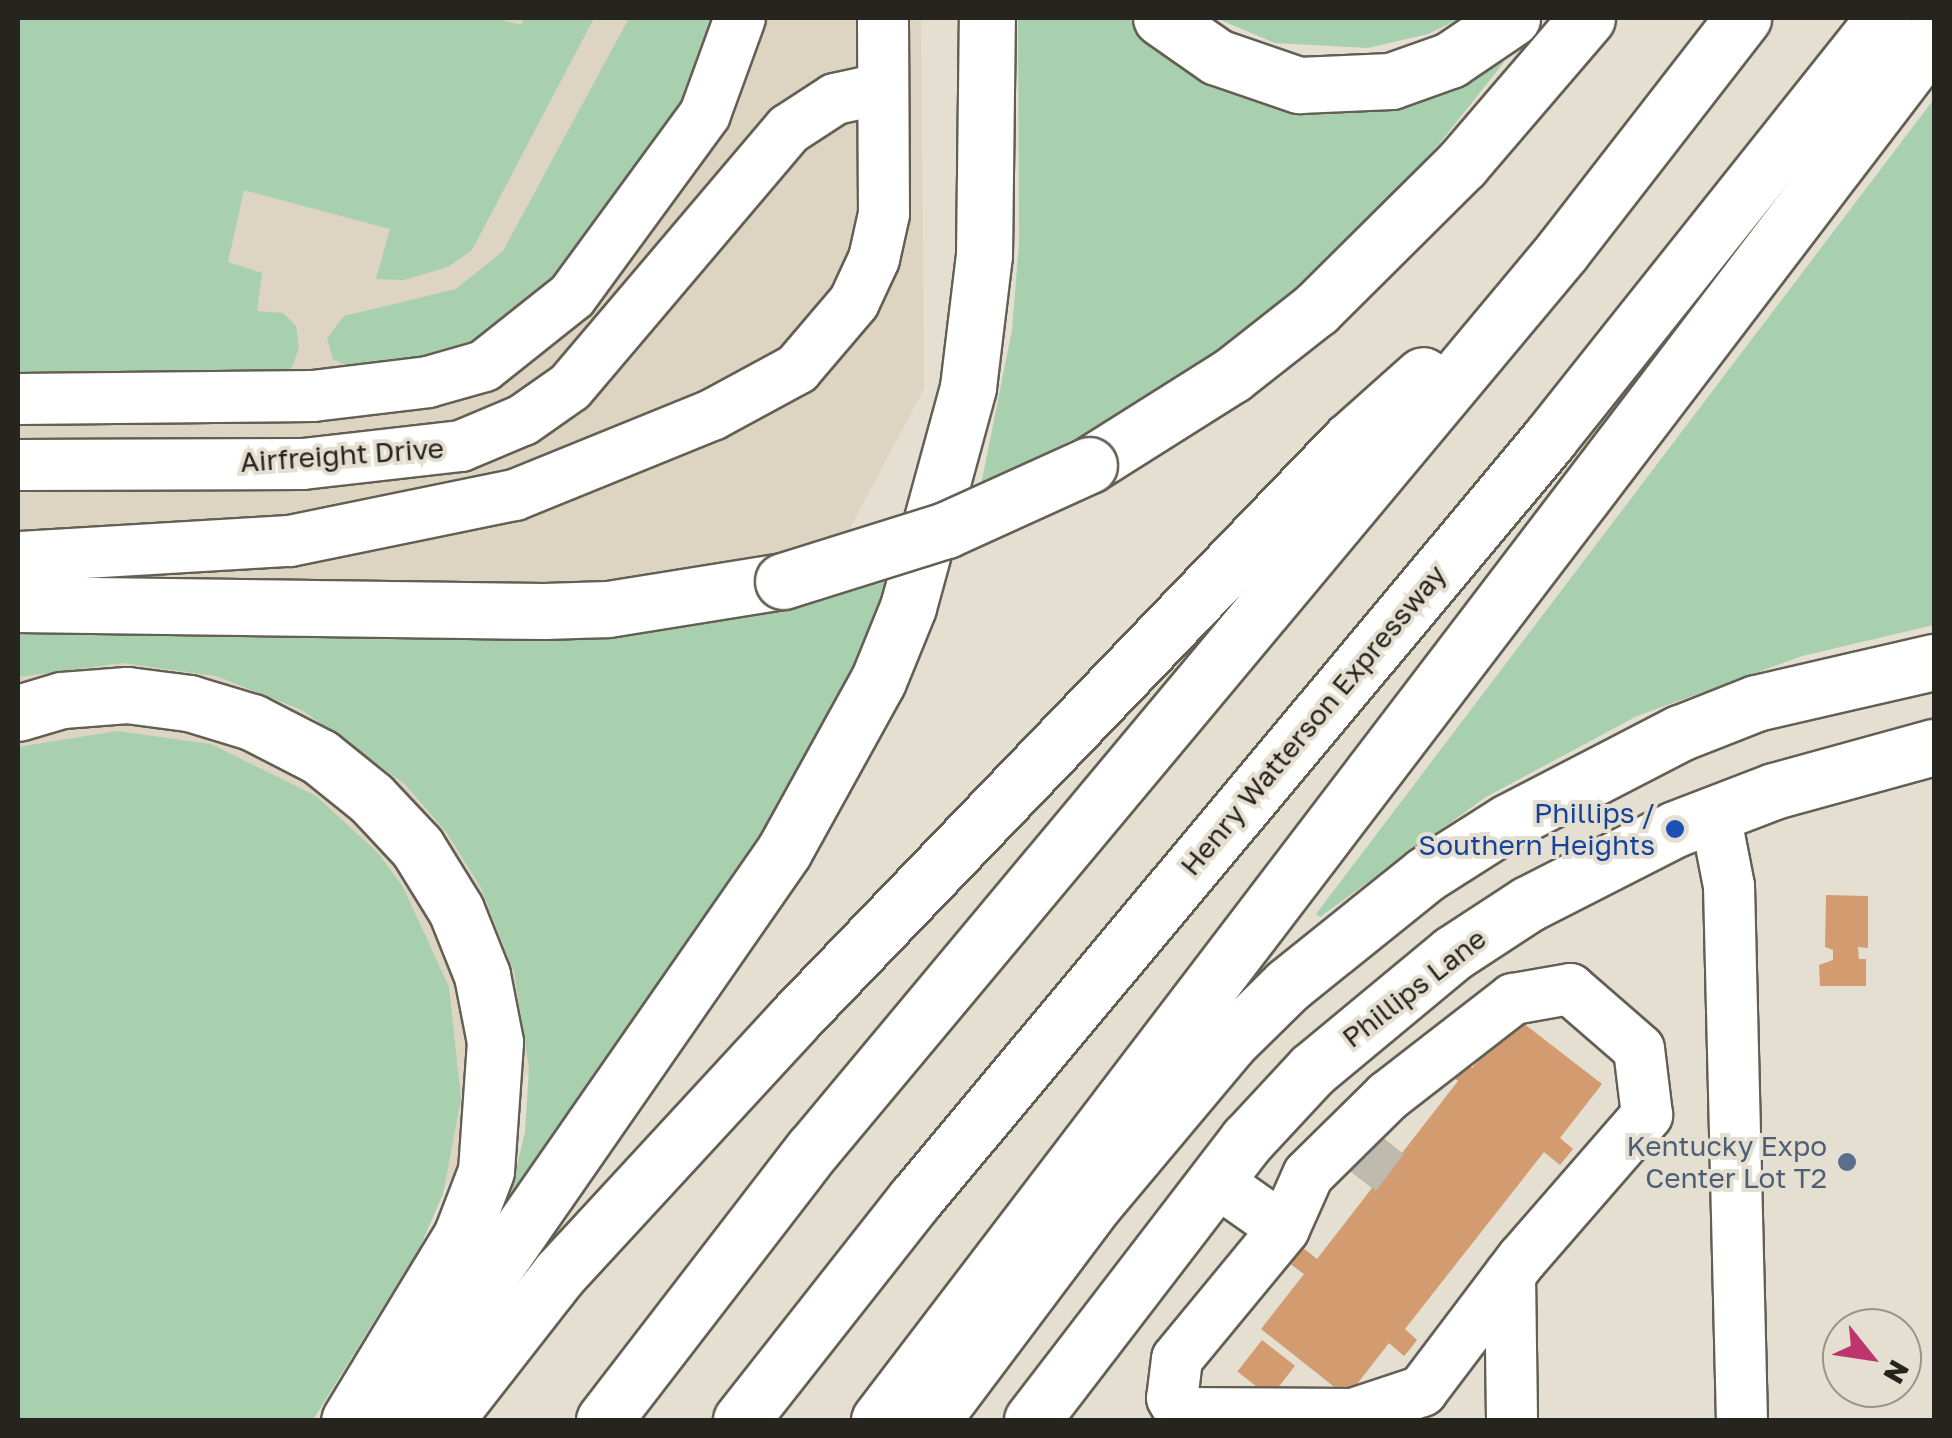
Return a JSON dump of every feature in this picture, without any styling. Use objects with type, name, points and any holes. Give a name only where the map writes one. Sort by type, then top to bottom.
[{"type":"main road","points":[[389,1420],[784,850],[878,681],[908,607],[968,388],[984,255],[987,18]]},
{"type":"main road","points":[[1161,18],[1217,58],[1272,79],[1361,84],[1450,60],[1512,18]]},
{"type":"main road","points":[[18,604],[560,611],[783,581],[946,530],[1089,465],[1232,375],[1316,309],[1462,164],[1587,18]]},
{"type":"main road","points":[[604,1420],[814,1149],[1563,250],[1743,18]]},
{"type":"main road","name":"Henry Watterson Expressway","points":[[741,1420],[915,1199],[1549,438],[1884,18]]},
{"type":"main road","points":[[878,1420],[1934,36]]},
{"type":"main road","points":[[445,1420],[571,1260],[884,922],[1349,441],[1563,250]]},
{"type":"main road","points":[[932,1420],[1127,1163],[1230,1042],[1384,906],[1508,822],[1680,733],[1756,703],[1934,662]]},
{"type":"main road","points":[[18,713],[62,700],[127,696],[189,703],[252,722],[320,757],[371,798],[417,848],[456,910],[482,975],[494,1042],[495,1107],[486,1172],[461,1236],[349,1420]]},
{"type":"main road","name":"Phillips Lane","points":[[1032,1420],[1216,1180],[1312,1070],[1452,953],[1596,866],[1715,814],[1774,790],[1934,747]]},
{"type":"street","points":[[18,398],[313,396],[428,382],[484,366],[572,296],[705,114],[740,18]]},
{"type":"street","points":[[18,556],[204,550],[402,522],[515,495],[754,394],[796,368],[828,337],[874,259],[884,214],[883,18]]},
{"type":"street","name":"Airfreight Drive","points":[[18,466],[302,464],[461,446],[523,420],[570,387],[789,128],[835,99],[881,89]]},
{"type":"street","points":[[1715,814],[1729,886],[1742,1420]]},
{"type":"street","points":[[1570,989],[1639,1048],[1647,1115],[1510,1275],[1422,1391],[1354,1414],[1182,1413],[1172,1398],[1178,1359],[1290,1216],[1308,1176],[1402,1086],[1513,1000],[1570,989]]},
{"type":"street","points":[[1290,1216],[1335,1194],[1370,1158],[1402,1086]]},
{"type":"street","points":[[1216,1180],[1290,1216]]},
{"type":"street","points":[[1510,1275],[1512,1420]]},
{"type":"shaded area","points":[[18,18],[921,18],[924,389],[742,731],[574,1009],[278,1420],[18,1420]]},
{"type":"green space","points":[[18,18],[494,18],[521,25],[524,18],[594,18],[472,250],[448,267],[404,280],[376,279],[390,229],[244,190],[228,262],[262,273],[257,311],[283,313],[296,326],[299,348],[292,367],[281,374],[18,378]]},
{"type":"green space","points":[[629,18],[717,18],[679,109],[558,273],[505,323],[452,353],[355,369],[333,359],[327,338],[344,316],[456,289],[503,251]]},
{"type":"green space","points":[[1018,18],[1129,18],[1150,36],[1456,84],[1505,61],[1435,149],[1321,270],[1224,351],[1096,428],[981,485],[1012,330],[1019,243]]},
{"type":"green space","points":[[1216,18],[1461,18],[1428,34],[1368,48],[1275,43]]},
{"type":"green space","points":[[1934,99],[1934,625],[1802,656],[1637,716],[1486,797],[1320,917],[1316,914]]},
{"type":"green space","points":[[891,577],[842,699],[760,840],[518,1196],[511,1190],[525,1132],[529,1067],[514,972],[481,888],[447,833],[405,784],[302,710],[216,676],[122,663],[18,677],[18,627],[734,612]]},
{"type":"green space","points":[[117,731],[211,744],[316,796],[378,853],[403,887],[449,987],[461,1099],[443,1194],[420,1247],[313,1420],[18,1420],[18,747]]},
{"type":"building","points":[[1826,895],[1868,896],[1868,948],[1858,947],[1859,959],[1866,959],[1866,986],[1820,986],[1819,965],[1833,960],[1833,950],[1825,947]]},
{"type":"building","points":[[1514,1016],[1602,1084],[1560,1138],[1573,1149],[1560,1165],[1544,1152],[1405,1329],[1417,1340],[1411,1348],[1404,1356],[1389,1343],[1347,1397],[1261,1329],[1304,1274],[1289,1263],[1302,1247],[1317,1259],[1372,1188],[1339,1162],[1368,1126],[1402,1153],[1458,1081],[1445,1071],[1457,1056],[1472,1068]]},
{"type":"building","points":[[1262,1340],[1295,1366],[1270,1397],[1237,1372]]},
{"type":"tunnel","points":[[1356,1176],[1384,1139]]},
{"type":"place","name":"Phillips / Southern Heights","points":[[1675,829]]},
{"type":"place","name":"Kentucky Expo Center Lot T2","points":[[1847,1162]]}]
